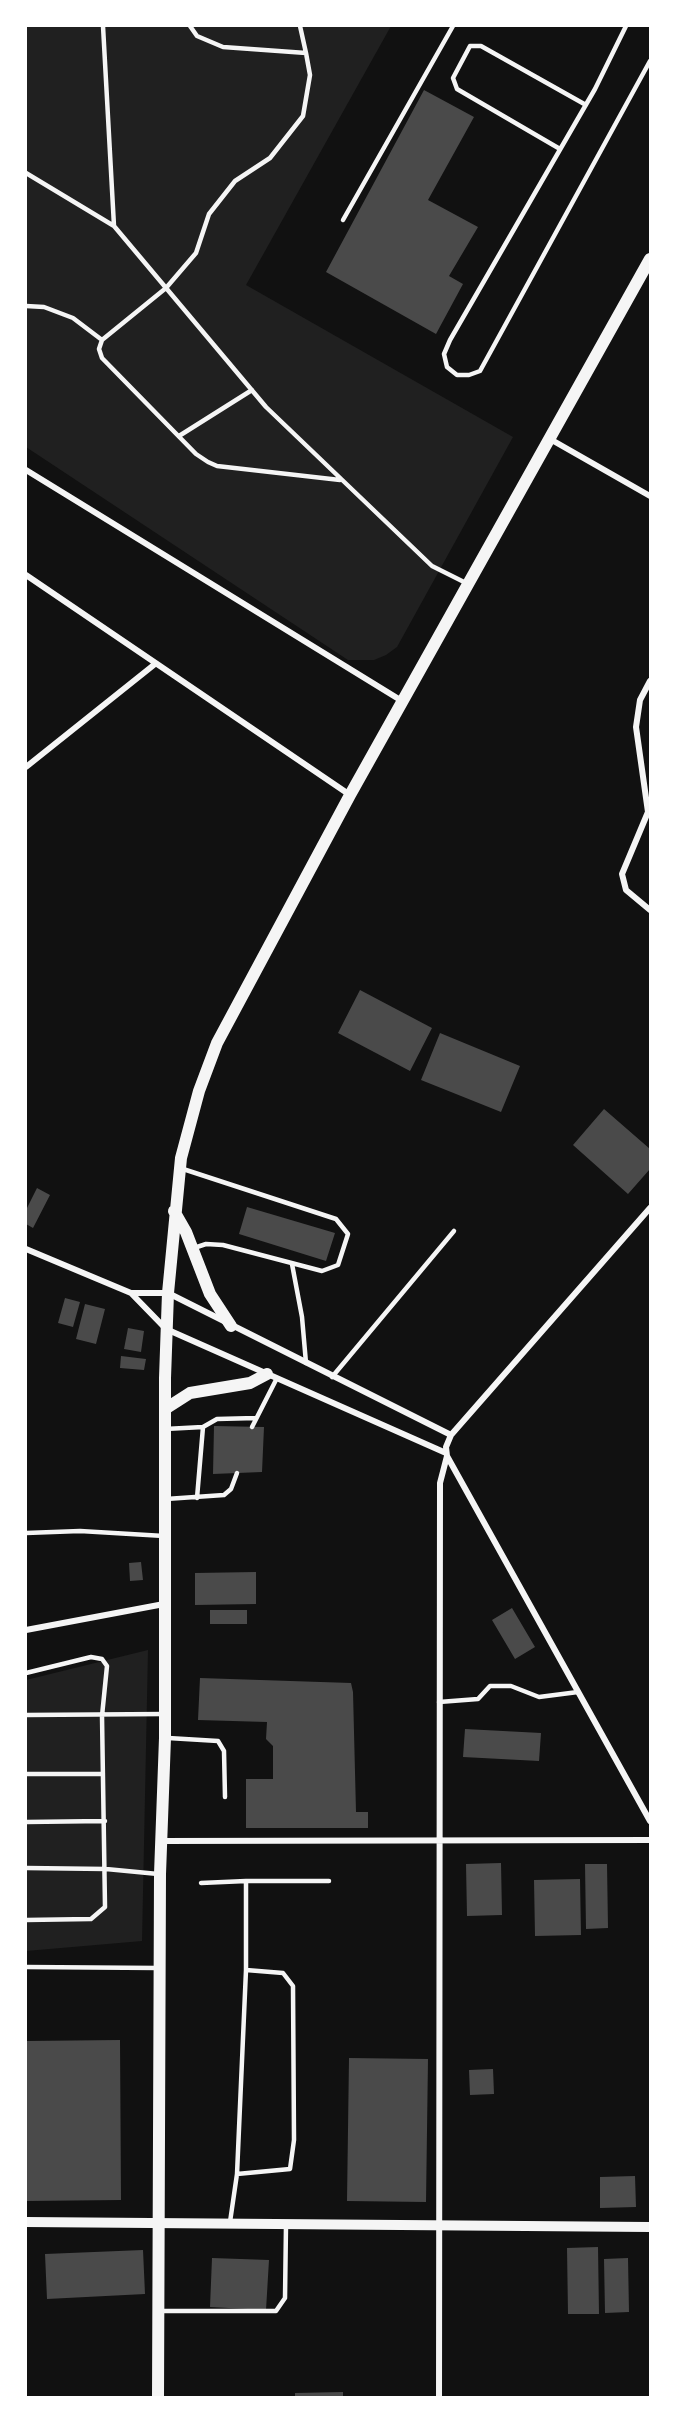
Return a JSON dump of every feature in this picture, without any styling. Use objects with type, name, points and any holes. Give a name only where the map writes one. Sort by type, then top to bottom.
[{"type":"main road","points":[[158,2397],[160,1874],[165,1738],[163,1499],[166,1329],[179,1167],[199,1091],[217,1043],[350,795],[651,259]]},
{"type":"main road","points":[[174,1211],[186,1232],[215,1304],[231,1326]]},
{"type":"main road","points":[[165,1409],[190,1394],[250,1383],[272,1376]]},
{"type":"street","points":[[550,439],[651,496]]},
{"type":"street","points":[[26,471],[403,701]]},
{"type":"street","points":[[26,575],[350,795]]},
{"type":"street","points":[[26,767],[155,664]]},
{"type":"street","points":[[651,681],[640,700],[636,727],[648,812],[622,874],[626,890],[651,910]]},
{"type":"street","points":[[439,2397],[440,1483],[451,1435],[651,1208]]},
{"type":"street","points":[[26,1249],[131,1293],[168,1293],[451,1435]]},
{"type":"street","points":[[131,1293],[166,1329],[446,1454],[651,1821]]},
{"type":"street","points":[[26,1630],[164,1604]]},
{"type":"street","points":[[162,1841],[651,1840]]},
{"type":"street","points":[[26,2222],[651,2227]]},
{"type":"lane","points":[[103,26],[114,226]]},
{"type":"lane","points":[[190,26],[197,36],[224,47],[306,53]]},
{"type":"lane","points":[[300,26],[310,75],[303,116],[270,158],[228,189],[209,214],[196,254],[166,288],[102,340],[99,349],[102,358],[196,454],[217,466],[340,480]]},
{"type":"lane","points":[[343,220],[453,26]]},
{"type":"lane","points":[[626,26],[586,105],[450,340],[444,354],[447,367],[457,375],[469,375],[480,371],[651,61]]},
{"type":"lane","points":[[560,149],[457,89],[453,78],[470,46],[481,46],[586,105]]},
{"type":"lane","points":[[26,173],[114,226],[252,390],[340,480],[432,566],[469,584]]},
{"type":"lane","points":[[26,306],[44,307],[73,318],[102,340]]},
{"type":"lane","points":[[178,436],[252,390]]},
{"type":"lane","points":[[179,1167],[336,1219],[346,1228],[348,1234],[338,1265],[322,1271],[223,1245],[206,1244],[192,1250]]},
{"type":"lane","points":[[333,1377],[454,1231]]},
{"type":"lane","points":[[292,1264],[302,1317],[306,1363]]},
{"type":"lane","points":[[252,1427],[272,1376]]},
{"type":"lane","points":[[165,1429],[202,1427],[217,1419],[256,1418]]},
{"type":"lane","points":[[197,1498],[202,1427]]},
{"type":"lane","points":[[163,1499],[224,1495],[229,1492],[237,1473]]},
{"type":"lane","points":[[26,1533],[80,1530],[164,1536]]},
{"type":"lane","points":[[26,1673],[91,1658],[102,1659],[107,1666],[102,1716],[105,1907],[91,1919],[26,1920]]},
{"type":"lane","points":[[439,1702],[478,1699],[490,1686],[511,1686],[539,1697],[578,1692]]},
{"type":"lane","points":[[26,1715],[165,1714]]},
{"type":"lane","points":[[165,1738],[218,1741],[224,1751],[225,1797]]},
{"type":"lane","points":[[26,1774],[103,1774]]},
{"type":"lane","points":[[26,1822],[105,1821]]},
{"type":"lane","points":[[26,1868],[106,1869],[160,1874]]},
{"type":"lane","points":[[230,2225],[237,2174],[246,1970],[246,1881]]},
{"type":"lane","points":[[201,1883],[330,1881]]},
{"type":"lane","points":[[26,1967],[160,1968]]},
{"type":"lane","points":[[237,2174],[290,2169],[294,2140],[292,1986],[283,1972],[246,1970]]},
{"type":"lane","points":[[159,2311],[276,2312],[285,2298],[286,2224]]},
{"type":"shaded area","points":[[26,26],[391,26],[246,285],[513,437],[397,647],[386,655],[374,660],[348,660],[26,447]]},
{"type":"shaded area","points":[[148,1650],[142,1941],[26,1951],[26,1680]]},
{"type":"building","points":[[424,90],[474,117],[428,200],[478,227],[449,276],[463,284],[436,334],[326,272]]},
{"type":"building","points":[[360,990],[432,1028],[410,1071],[338,1033]]},
{"type":"building","points":[[440,1033],[520,1066],[501,1112],[421,1080]]},
{"type":"building","points":[[604,1109],[650,1149],[650,1169],[628,1194],[573,1145]]},
{"type":"building","points":[[37,1188],[50,1195],[33,1228],[26,1224],[26,1210]]},
{"type":"building","points":[[247,1207],[335,1233],[326,1261],[239,1234]]},
{"type":"building","points":[[65,1298],[80,1302],[73,1327],[58,1323]]},
{"type":"building","points":[[85,1304],[105,1309],[96,1344],[76,1339]]},
{"type":"building","points":[[128,1328],[144,1331],[141,1352],[124,1349]]},
{"type":"building","points":[[121,1356],[146,1359],[144,1370],[120,1368]]},
{"type":"building","points":[[214,1426],[264,1427],[262,1472],[213,1474]]},
{"type":"building","points":[[141,1562],[143,1580],[130,1581],[129,1563]]},
{"type":"building","points":[[256,1572],[256,1604],[195,1605],[195,1573]]},
{"type":"building","points":[[512,1608],[535,1647],[515,1659],[492,1620]]},
{"type":"building","points":[[210,1610],[247,1610],[247,1624],[210,1624]]},
{"type":"building","points":[[200,1678],[351,1683],[356,1812],[368,1812],[368,1828],[246,1828],[246,1779],[273,1779],[273,1746],[266,1739],[267,1722],[198,1720]]},
{"type":"building","points":[[465,1729],[541,1733],[539,1761],[463,1757]]},
{"type":"building","points":[[501,1863],[502,1915],[467,1916],[466,1864]]},
{"type":"building","points":[[585,1864],[607,1864],[608,1928],[586,1929]]},
{"type":"building","points":[[580,1879],[581,1935],[535,1936],[534,1880]]},
{"type":"building","points":[[120,2040],[121,2200],[26,2201],[26,2041]]},
{"type":"building","points":[[349,2058],[428,2059],[426,2202],[347,2201]]},
{"type":"building","points":[[493,2069],[494,2094],[470,2095],[469,2070]]},
{"type":"building","points":[[635,2176],[636,2207],[600,2208],[600,2177]]},
{"type":"building","points":[[598,2247],[599,2314],[568,2314],[567,2248]]},
{"type":"building","points":[[143,2250],[145,2294],[47,2299],[45,2254]]},
{"type":"building","points":[[212,2258],[269,2260],[266,2310],[210,2307]]},
{"type":"building","points":[[628,2258],[629,2312],[605,2313],[604,2259]]},
{"type":"building","points":[[343,2392],[343,2397],[295,2397],[295,2393]]}]
